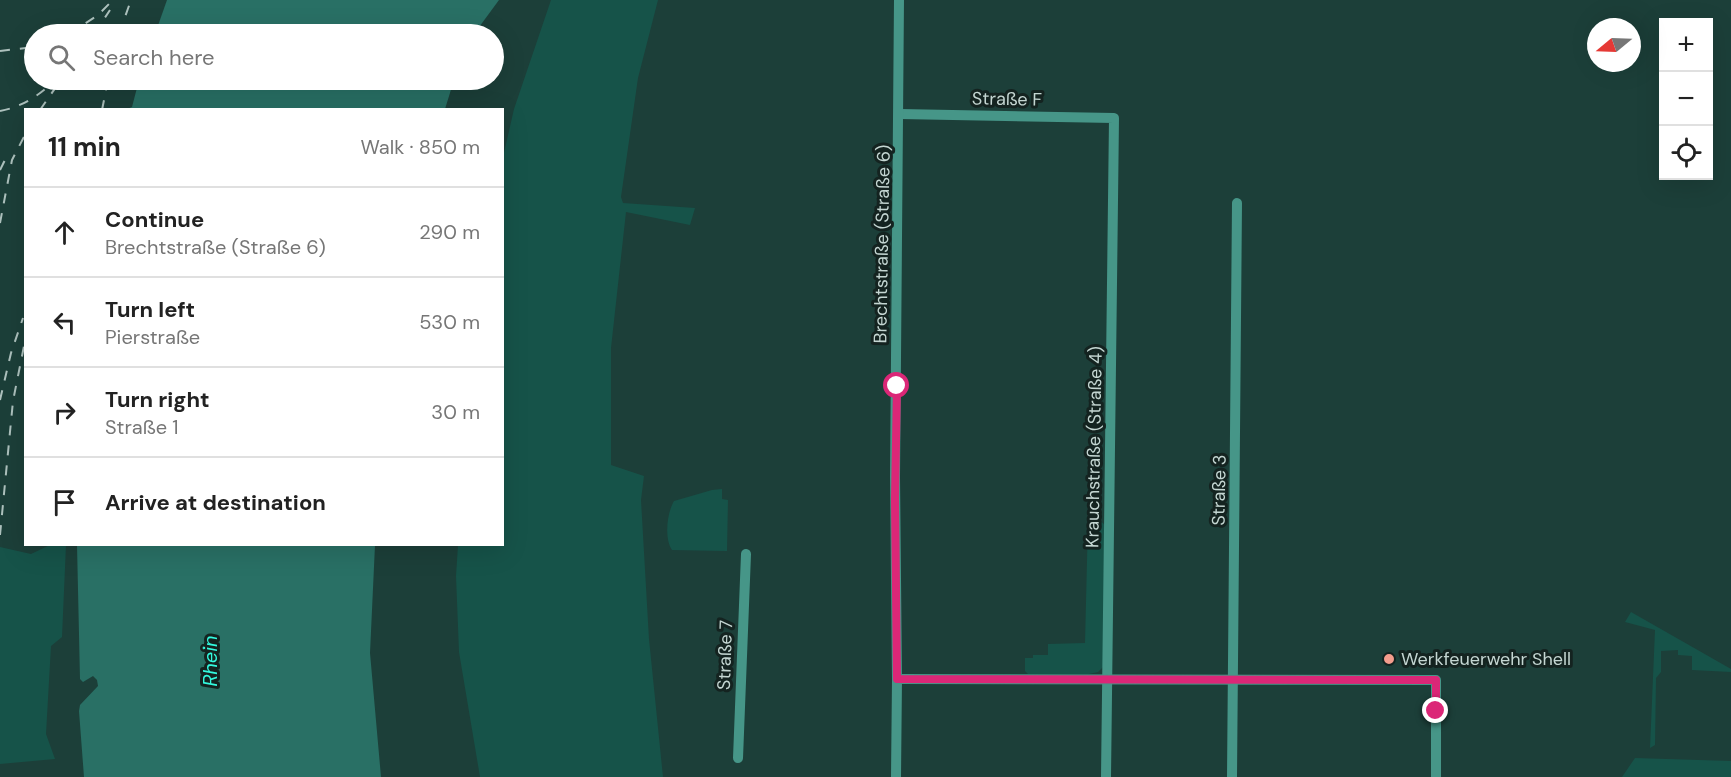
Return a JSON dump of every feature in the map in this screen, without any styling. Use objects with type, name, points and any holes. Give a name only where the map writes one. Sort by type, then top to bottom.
[{"type":"street","name":"Brechtstraße (Straße 6)","points":[[896,777],[895,477],[900,114],[899,0]]},
{"type":"street","name":"Straße F","points":[[900,114],[1114,118]]},
{"type":"street","name":"Krauchstraße (Straße 4)","points":[[1106,777],[1114,118]]},
{"type":"street","name":"Straße 3","points":[[1232,777],[1237,203]]},
{"type":"street","name":"Straße 7","points":[[738,758],[746,554]]},
{"type":"street","points":[[897,679],[1436,680],[1436,777]]},
{"type":"shaded area","points":[[551,0],[658,0],[638,78],[621,197],[623,203],[695,208],[690,225],[626,212],[611,348],[611,465],[644,476],[641,500],[649,639],[663,777],[480,777],[459,652],[456,576],[458,546],[504,546],[504,153],[514,109]]},
{"type":"shaded area","points":[[722,489],[722,499],[728,500],[727,551],[672,550],[667,526],[674,501]]},
{"type":"shaded area","points":[[1098,519],[1105,525],[1103,667],[1098,672],[1089,674],[1028,674],[1025,671],[1025,658],[1033,658],[1033,655],[1048,655],[1048,644],[1085,643],[1088,520]]},
{"type":"shaded area","points":[[48,546],[66,546],[62,637],[51,646],[46,734],[55,759],[0,764],[0,547],[31,554]]},
{"type":"shaded area","points":[[1631,612],[1731,669],[1731,672],[1692,670],[1692,656],[1678,655],[1678,650],[1661,651],[1661,672],[1656,678],[1655,745],[1650,748],[1655,630],[1625,622]]},
{"type":"shaded area","points":[[1635,758],[1731,761],[1731,777],[1622,777]]},
{"type":"water","points":[[167,0],[499,0],[481,24],[159,24]]},
{"type":"water","points":[[136,90],[451,90],[445,108],[130,108],[132,107]]},
{"type":"water","name":"Rhein","points":[[77,546],[375,546],[370,653],[381,777],[84,777],[79,711],[80,705],[98,686],[93,676],[83,682],[80,679]]},
{"type":"railway","points":[[84,24],[98,15],[113,0]]},
{"type":"railway","points":[[123,24],[131,0]]},
{"type":"railway","points":[[101,24],[110,10]]},
{"type":"railway","points":[[0,51],[24,48]]},
{"type":"railway","points":[[0,111],[16,107],[44,90]]},
{"type":"railway","points":[[41,108],[54,90]]},
{"type":"railway","points":[[102,108],[106,90]]},
{"type":"railway","points":[[0,223],[12,160],[24,137]]},
{"type":"railway","points":[[0,170],[7,156]]},
{"type":"railway","points":[[0,400],[11,353],[23,318]]},
{"type":"railway","points":[[0,535],[13,401],[24,346]]},
{"type":"place","name":"Werkfeuerwehr Shell","points":[[1389,659]]},
{"type":"route","points":[[897,386],[895,499],[897,679],[1436,680],[1436,711]]}]
